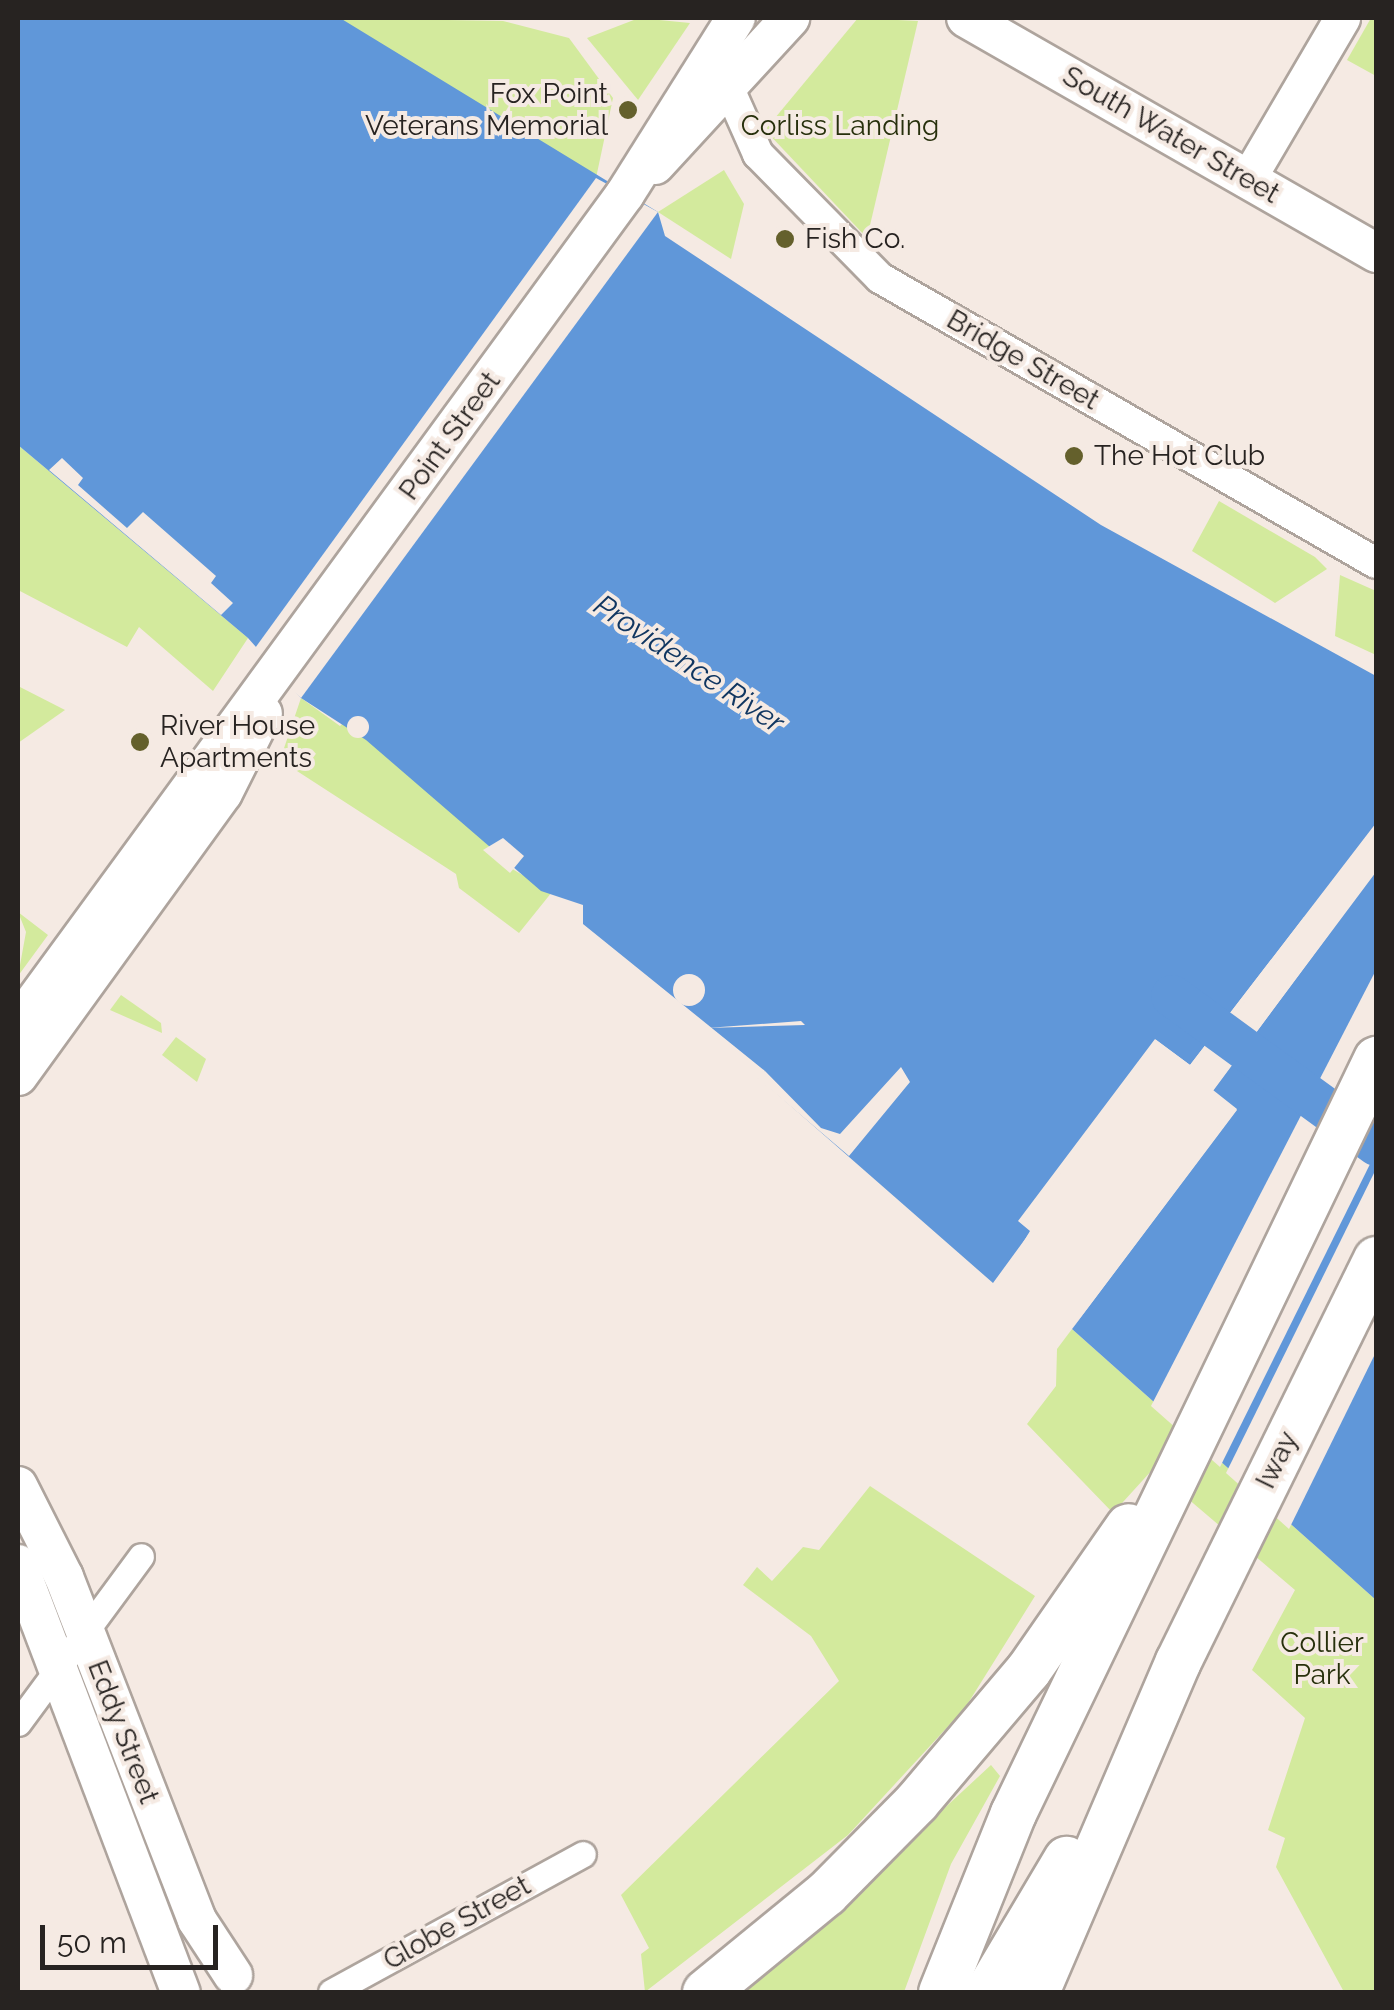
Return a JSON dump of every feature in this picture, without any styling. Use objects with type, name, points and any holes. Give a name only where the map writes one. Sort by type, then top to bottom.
[{"type":"highway","points":[[941,1992],[1090,1615],[1190,1438],[1376,1059]]},
{"type":"highway","name":"Iway","points":[[1178,1661],[1376,1259]]},
{"type":"highway","points":[[708,1989],[886,1833],[1090,1615]]},
{"type":"highway","points":[[987,1992],[1178,1661]]},
{"type":"highway","points":[[1036,1992],[1178,1661]]},
{"type":"main road","points":[[625,194],[736,18]]},
{"type":"main road","points":[[625,194],[730,92],[790,18]]},
{"type":"main road","name":"South Water Street","points":[[966,18],[1376,253]]},
{"type":"main road","points":[[1247,180],[1342,18]]},
{"type":"main road","name":"Point Street","points":[[18,1024],[625,194]]},
{"type":"main road","name":"Point Street","points":[[18,1076],[223,793],[274,677]]},
{"type":"main road","name":"Eddy Street","points":[[18,1486],[85,1632],[189,1902],[243,1984]]},
{"type":"main road","name":"Eddy Street","points":[[18,1564],[40,1642],[181,1992]]},
{"type":"main road","points":[[134,1869],[165,1920],[243,1984]]},
{"type":"street","name":"Bridge Street","points":[[730,92],[758,154],[880,278],[1376,562]]},
{"type":"street","points":[[18,1723],[40,1642],[85,1632],[141,1556]]},
{"type":"street","name":"Globe Street","points":[[331,1992],[583,1854]]},
{"type":"green space","points":[[338,18],[503,21],[569,38],[613,98],[596,178]]},
{"type":"green space","points":[[639,18],[690,23],[638,100],[587,38]]},
{"type":"green space","name":"Corliss Landing","points":[[858,18],[918,21],[867,238],[765,130]]},
{"type":"green space","points":[[1371,18],[1376,18],[1376,76],[1347,60]]},
{"type":"green space","points":[[724,170],[744,204],[731,259],[658,212]]},
{"type":"green space","points":[[18,445],[248,638],[213,691],[139,627],[127,647],[18,590]]},
{"type":"green space","points":[[1219,501],[1315,557],[1327,569],[1275,603],[1192,551]]},
{"type":"green space","points":[[1340,575],[1376,591],[1376,655],[1335,636]]},
{"type":"green space","points":[[18,686],[65,710],[18,743]]},
{"type":"green space","points":[[301,698],[340,726],[353,714],[514,870],[552,892],[519,933],[459,888],[456,874],[280,760]]},
{"type":"green space","points":[[18,912],[48,935],[18,976],[26,932]]},
{"type":"green space","points":[[121,995],[161,1023],[162,1033],[110,1010]]},
{"type":"green space","points":[[176,1037],[206,1059],[197,1082],[162,1055]]},
{"type":"green space","name":"Collier Park","points":[[1072,1329],[1376,1600],[1376,1992],[1344,1992],[1276,1867],[1285,1838],[1268,1830],[1305,1718],[1252,1670],[1295,1590],[1153,1469],[1113,1513],[1027,1424],[1056,1386],[1057,1349]]},
{"type":"green space","points":[[870,1486],[1035,1596],[965,1708],[848,1835],[645,1992],[641,1954],[649,1948],[621,1895],[839,1681],[811,1636],[743,1585],[757,1567],[772,1581],[803,1547],[819,1550]]},
{"type":"green space","points":[[991,1765],[1000,1776],[951,1864],[904,1992],[746,1992]]},
{"type":"water","points":[[18,18],[340,18],[658,212],[665,236],[1101,525],[1376,676],[1376,1600],[1072,1329],[1237,1110],[1213,1091],[1329,934],[1304,917],[1190,1065],[1156,1040],[1019,1221],[1031,1231],[993,1283],[760,1079],[765,1071],[583,924],[583,905],[541,891],[366,740],[301,698],[248,638],[18,445]]},
{"type":"pier","points":[[596,178],[658,212],[301,698],[253,651]]},
{"type":"pier","points":[[62,458],[83,478],[78,485],[127,528],[143,512],[216,576],[211,583],[233,603],[221,615],[49,470]]},
{"type":"pier","points":[[354,716],[362,716],[369,727],[362,738],[354,738],[347,731],[347,723]]},
{"type":"pier","points":[[1376,823],[1376,872],[1213,1090],[1237,1109],[1069,1333],[1230,1110],[1208,1089],[1323,935],[1305,923],[1193,1069],[1156,1046],[1025,1220],[1035,1233],[997,1286],[1030,1231],[1018,1221],[1155,1039],[1190,1065]]},
{"type":"pier","points":[[503,838],[524,856],[510,873],[483,850]]},
{"type":"pier","points":[[1376,970],[1376,1152],[1220,1467],[1151,1406]]},
{"type":"pier","points":[[689,974],[700,979],[705,990],[700,1001],[689,1006],[678,1001],[673,990],[678,979]]},
{"type":"pier","points":[[801,1021],[805,1025],[707,1028]]},
{"type":"pier","points":[[901,1067],[910,1082],[849,1156],[755,1076],[765,1071],[821,1128],[840,1134]]},
{"type":"pier","points":[[1376,1169],[1376,1352],[1289,1529],[1226,1473]]},
{"type":"waterway","name":"Providence River","points":[[1172,996],[1376,1145]]},
{"type":"place","name":"Fox Point Veterans Memorial","points":[[628,110]]},
{"type":"place","name":"Fish Co.","points":[[785,239]]},
{"type":"place","name":"The Hot Club","points":[[1074,456]]},
{"type":"place","name":"River House Apartments","points":[[140,742]]}]
